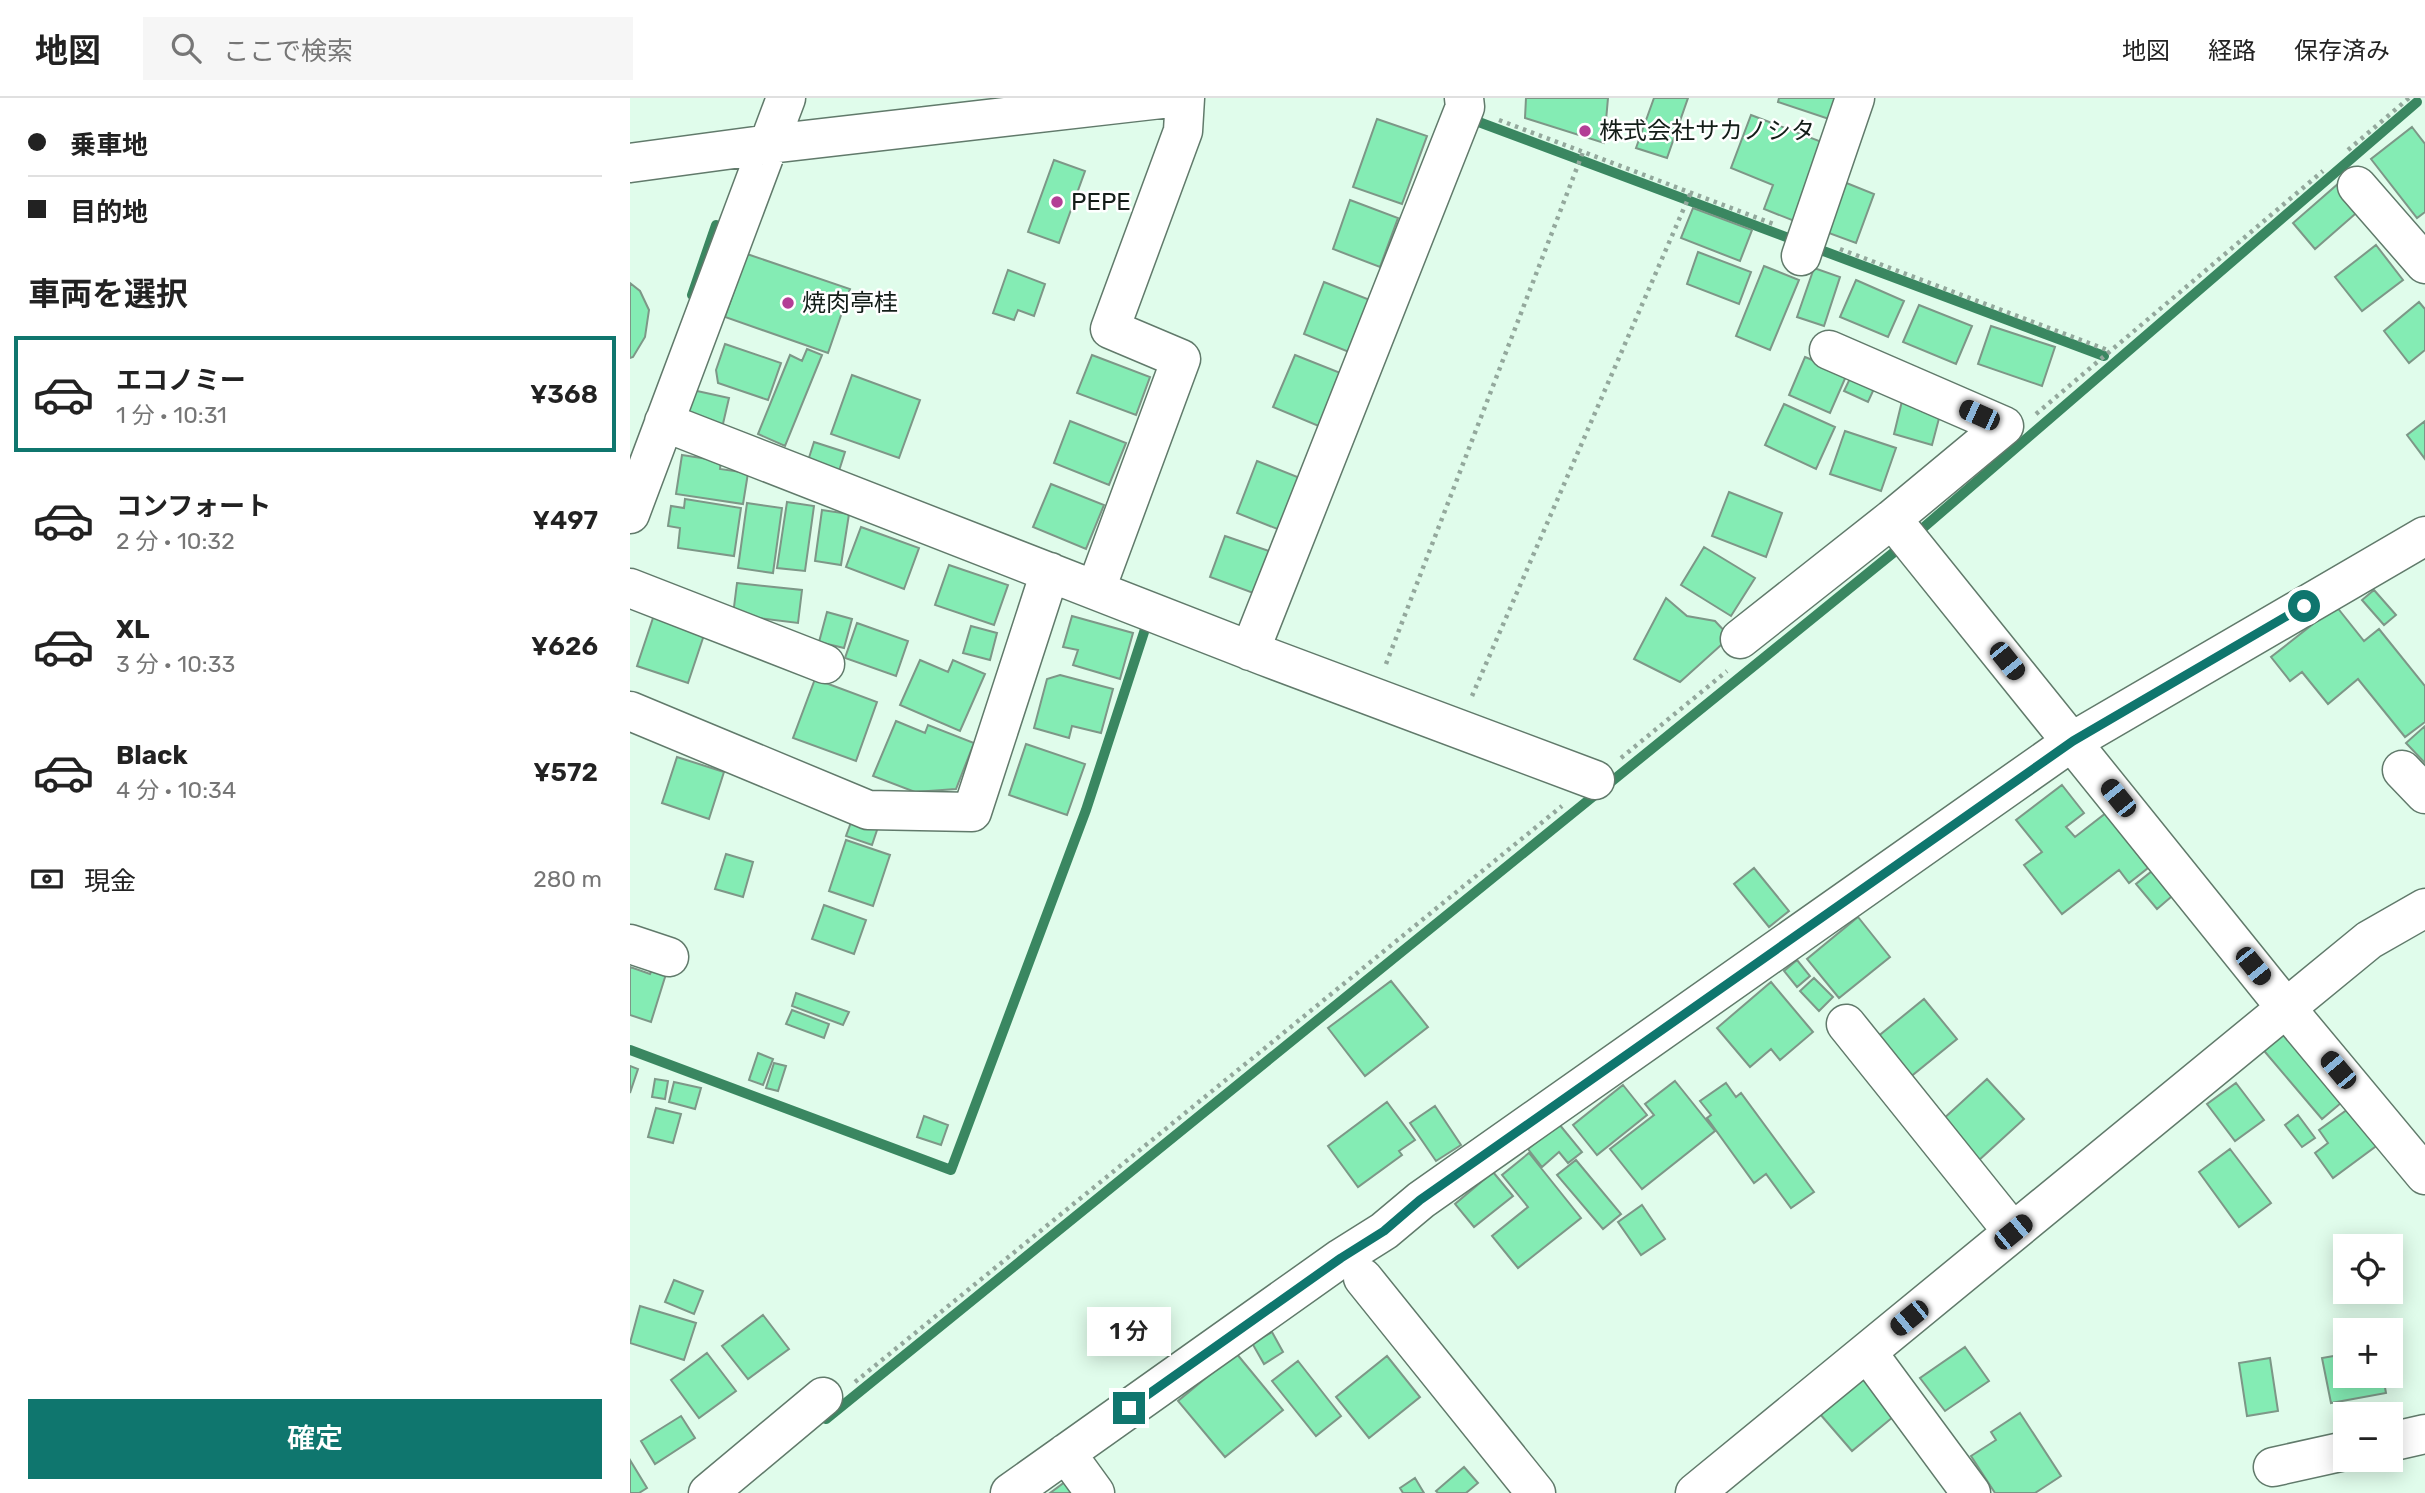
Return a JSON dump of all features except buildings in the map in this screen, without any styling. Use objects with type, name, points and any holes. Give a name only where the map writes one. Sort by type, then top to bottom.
[{"type":"street","points":[[630,514],[786,98]]},
{"type":"street","points":[[630,163],[769,144],[1170,98]]},
{"type":"street","points":[[1096,589],[1181,359],[1110,329],[1183,131],[1185,98]]},
{"type":"street","points":[[1250,651],[1465,107],[1464,98]]},
{"type":"street","points":[[1801,256],[1855,98]]},
{"type":"street","points":[[2357,186],[2425,264]]},
{"type":"street","points":[[1740,639],[2004,426],[1829,350]]},
{"type":"street","points":[[664,422],[1250,651],[1595,780]]},
{"type":"street","points":[[1892,519],[2286,1008],[2425,1175]]},
{"type":"street","points":[[1010,1493],[1078,1469],[1341,1258],[1384,1231],[1420,1200],[2078,748],[2425,536]]},
{"type":"street","points":[[630,711],[868,810],[972,812],[1050,572]]},
{"type":"street","points":[[630,588],[825,664]]},
{"type":"street","points":[[1695,1493],[2369,940],[2425,908]]},
{"type":"street","points":[[630,944],[669,957]]},
{"type":"street","points":[[1846,1024],[2013,1232]]},
{"type":"street","points":[[1363,1278],[1536,1493]]},
{"type":"street","points":[[1867,1352],[1971,1493]]},
{"type":"street","points":[[708,1493],[823,1398]]},
{"type":"street","points":[[2403,1439],[2425,1434]]},
{"type":"street","points":[[2273,1467],[2333,1454]]},
{"type":"path","points":[[1373,697],[1583,152]]},
{"type":"path","points":[[1458,729],[1691,192]]},
{"type":"waterway","points":[[826,1419],[1909,540],[2417,102]]},
{"type":"waterway","points":[[1468,118],[2104,356]]},
{"type":"waterway","points":[[692,295],[716,225]]},
{"type":"waterway","points":[[630,1050],[951,1170],[1086,810],[1147,623]]},
{"type":"place","name":"株式会社サカノシタ","points":[[1585,131]]},
{"type":"place","name":"PEPE","points":[[1057,202]]},
{"type":"place","name":"焼肉亭桂","points":[[788,303]]},
{"type":"route","points":[[1129,1408],[1341,1258],[1384,1231],[1420,1200],[2073,741],[2304,606]]}]
